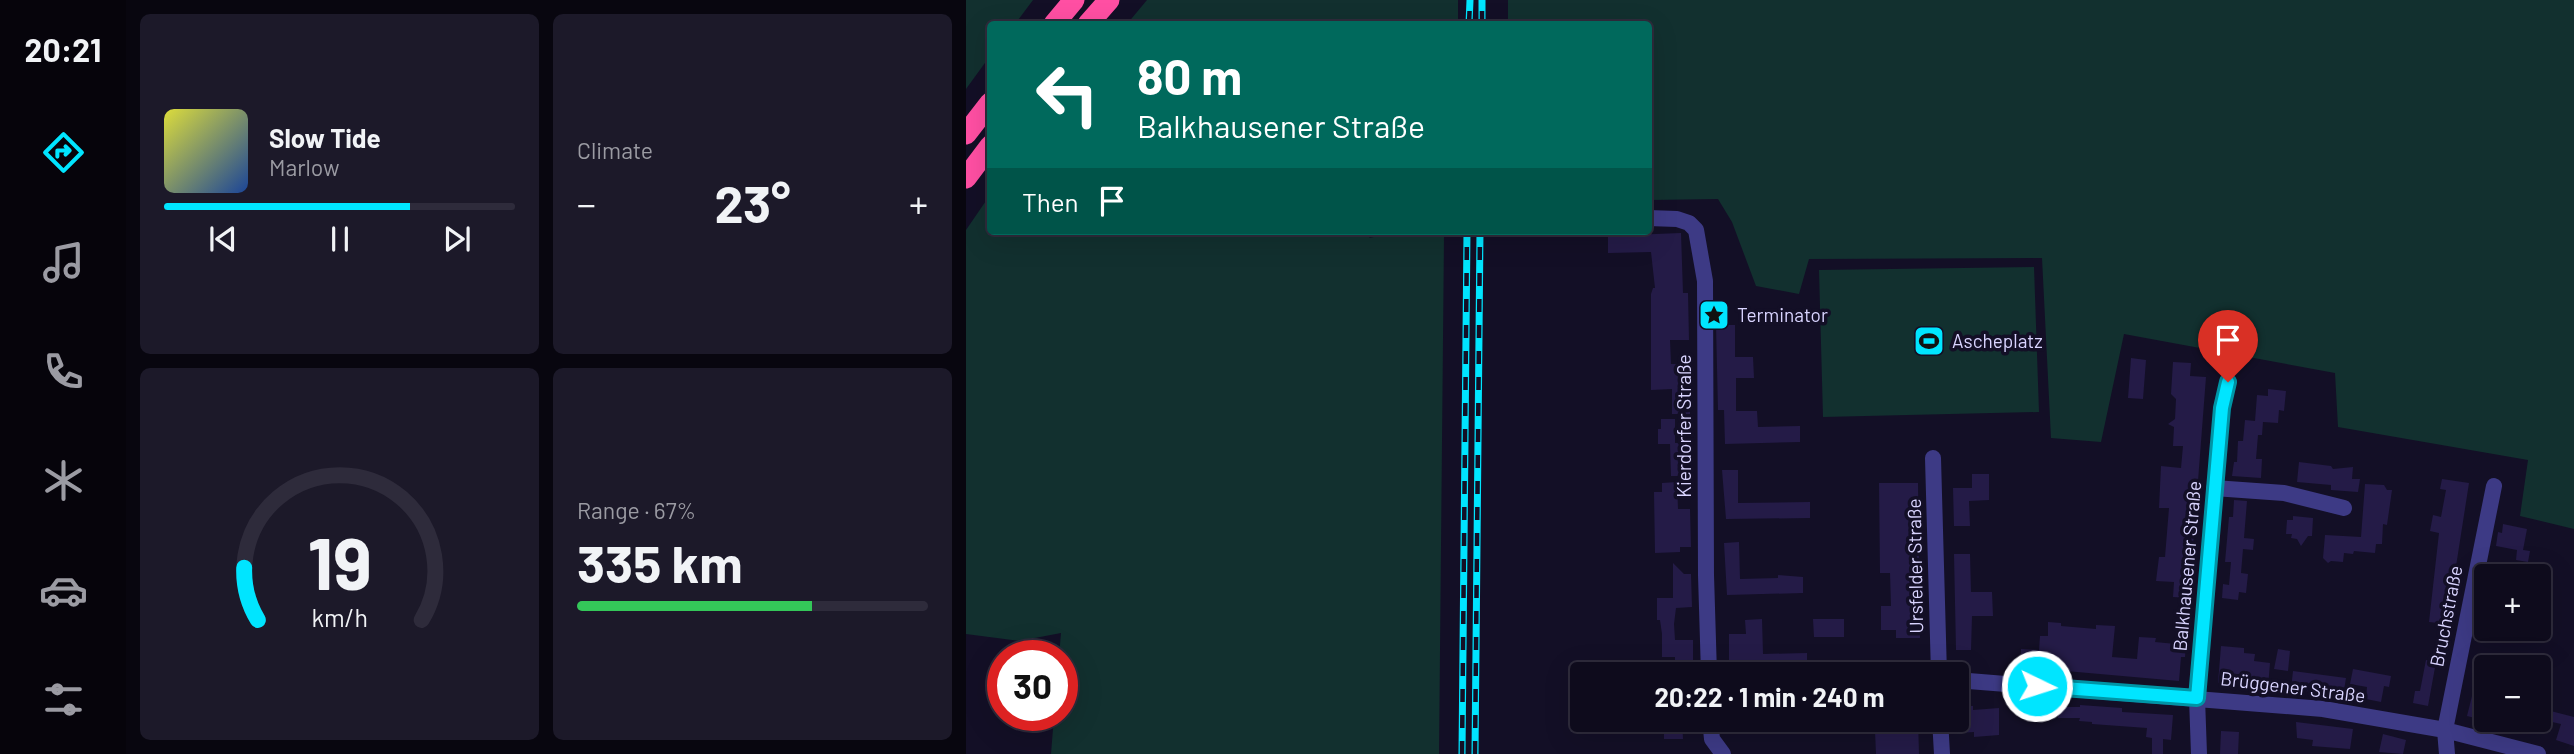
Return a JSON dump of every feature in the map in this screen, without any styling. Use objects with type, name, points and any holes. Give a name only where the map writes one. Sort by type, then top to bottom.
[{"type":"highway","points":[[1056,21],[1074,0]]},
{"type":"highway","points":[[1091,21],[1109,0]]},
{"type":"highway","points":[[966,134],[987,107]]},
{"type":"highway","points":[[966,178],[987,150]]},
{"type":"street","name":"Kierdorfer Straße","points":[[1652,218],[1677,219],[1689,223],[1696,230],[1705,281],[1705,551],[1709,662]]},
{"type":"street","name":"Balkhausener Straße","points":[[2199,754],[2197,698],[2214,488],[2222,408],[2228,382]]},
{"type":"street","name":"Ursfelder Straße","points":[[1933,458],[1939,662]]},
{"type":"street","name":"Bruchstraße","points":[[2447,754],[2445,730],[2494,486]]},
{"type":"street","points":[[2214,488],[2284,493],[2344,508]]},
{"type":"street","name":"Brüggener Straße","points":[[1969,681],[2323,709],[2445,730],[2538,754]]},
{"type":"street","points":[[1711,732],[1712,739],[1723,754]]},
{"type":"street","points":[[1940,732],[1941,754]]},
{"type":"green space","points":[[966,0],[1033,0],[1017,21],[987,21],[987,60],[966,89]]},
{"type":"green space","points":[[1147,0],[1458,0],[1458,21],[1130,21]]},
{"type":"green space","points":[[1508,0],[2574,0],[2574,529],[2520,516],[2528,460],[2338,427],[2335,373],[2124,334],[2101,442],[2051,438],[2042,258],[1809,259],[1799,294],[1756,286],[1732,222],[1718,199],[1652,200],[1652,21],[1508,21]]},
{"type":"green space","points":[[987,199],[987,235],[1372,235],[1369,238],[1383,235],[1444,236],[1439,754],[1051,754],[1053,731],[1078,731],[1078,640],[1060,640],[1061,633],[1024,640],[966,634],[966,230]]},
{"type":"green space","name":"Ascheplatz","points":[[2034,267],[2039,412],[1823,417],[1819,270]]},
{"type":"building","points":[[1681,233],[1683,293],[1688,293],[1689,340],[1670,340],[1671,364],[1689,364],[1689,377],[1682,377],[1683,401],[1690,401],[1690,414],[1672,414],[1672,389],[1651,390],[1651,294],[1655,288],[1651,252],[1608,253],[1608,235]]},
{"type":"building","points":[[1716,325],[1735,325],[1735,357],[1753,357],[1754,378],[1736,378],[1736,411],[1757,411],[1758,427],[1800,426],[1800,442],[1725,444],[1724,410],[1718,410]]},
{"type":"building","points":[[2131,358],[2146,360],[2143,399],[2128,398]]},
{"type":"building","points":[[2173,362],[2191,363],[2190,376],[2206,377],[2189,598],[2173,597],[2174,582],[2156,581],[2159,557],[2165,557],[2169,508],[2159,508],[2161,466],[2181,468],[2183,446],[2173,446],[2174,427],[2168,424],[2175,419],[2176,399],[2171,394]]},
{"type":"building","points":[[2268,389],[2286,391],[2284,411],[2279,410],[2278,423],[2263,422],[2262,435],[2258,435],[2256,459],[2262,459],[2261,478],[2232,476],[2234,462],[2237,462],[2238,441],[2243,441],[2245,420],[2255,421],[2257,395],[2268,396]]},
{"type":"building","points":[[1661,419],[1675,419],[1675,443],[1689,443],[1689,476],[1671,476],[1670,444],[1658,444]]},
{"type":"building","points":[[2299,462],[2331,466],[2333,469],[2353,467],[2352,479],[2360,479],[2358,492],[2331,490],[2331,485],[2297,482]]},
{"type":"building","points":[[1722,470],[1738,470],[1738,503],[1810,502],[1810,518],[1726,519]]},
{"type":"building","points":[[1972,474],[1989,474],[1989,500],[1969,501],[1970,526],[1954,526],[1953,488],[1972,488]]},
{"type":"building","points":[[2442,479],[2469,483],[2447,624],[2429,622],[2439,533],[2430,531],[2433,515],[2441,517],[2446,490],[2440,489]]},
{"type":"building","points":[[1677,482],[1678,509],[1690,509],[1691,547],[1680,547],[1680,552],[1655,553],[1654,492],[1662,492],[1662,483]]},
{"type":"building","points":[[1879,483],[1918,483],[1920,638],[1896,638],[1896,630],[1881,630],[1881,606],[1891,606],[1890,573],[1880,573]]},
{"type":"building","points":[[2365,484],[2384,485],[2387,490],[2392,490],[2387,525],[2383,524],[2382,544],[2376,544],[2375,553],[2344,553],[2343,562],[2328,563],[2323,558],[2325,535],[2361,537]]},
{"type":"building","points":[[2234,500],[2247,501],[2244,538],[2254,539],[2253,550],[2243,549],[2241,573],[2248,574],[2246,593],[2239,592],[2238,600],[2222,598],[2223,584],[2229,585],[2231,562],[2225,562],[2229,517],[2233,517]]},
{"type":"building","points":[[2293,516],[2313,518],[2312,536],[2308,536],[2301,546],[2297,539],[2291,538],[2292,534],[2286,534],[2287,520],[2293,520]]},
{"type":"building","points":[[2503,524],[2527,529],[2523,550],[2530,551],[2528,562],[2516,560],[2517,550],[2496,546],[2498,532],[2502,533]]},
{"type":"building","points":[[1739,542],[1740,579],[1778,578],[1778,575],[1803,577],[1803,593],[1727,595],[1724,543]]},
{"type":"building","points":[[1954,554],[1970,554],[1971,592],[1992,592],[1993,616],[1972,616],[1971,650],[1956,650]]},
{"type":"building","points":[[1673,563],[1684,574],[1691,574],[1692,607],[1676,608],[1674,624],[1675,640],[1693,640],[1693,662],[1675,662],[1675,657],[1662,657],[1657,598],[1673,598]]},
{"type":"building","points":[[1762,619],[1763,654],[1807,653],[1807,661],[1838,662],[1729,662],[1729,634],[1746,634],[1745,620]]},
{"type":"building","points":[[1813,619],[1844,619],[1844,637],[1814,637]]},
{"type":"building","points":[[2048,622],[2096,629],[2096,625],[2115,626],[2112,657],[2137,659],[2139,637],[2156,638],[2155,642],[2186,645],[2185,657],[2181,657],[2179,681],[2020,667],[2021,649],[2039,650],[2040,636],[2048,636]]},
{"type":"building","points":[[2221,646],[2244,648],[2244,653],[2255,654],[2254,661],[2270,663],[2268,687],[2218,683]]},
{"type":"building","points":[[2278,649],[2290,651],[2288,671],[2274,669]]},
{"type":"building","points":[[2426,660],[2436,662],[2428,706],[2413,703],[2415,691],[2420,691]]},
{"type":"building","points":[[2353,669],[2391,676],[2389,687],[2384,686],[2381,702],[2366,699],[2367,687],[2350,684]]},
{"type":"building","points":[[2293,671],[2346,678],[2343,696],[2291,689]]},
{"type":"building","points":[[2474,688],[2474,718],[2467,716]]},
{"type":"building","points":[[2033,699],[2057,701],[2057,712],[2033,713]]},
{"type":"building","points":[[2080,705],[2122,708],[2122,712],[2173,715],[2171,740],[2163,739],[2163,754],[2152,754],[2152,738],[2146,737],[2147,728],[2092,724],[2079,721],[2080,718],[2058,718],[2057,707]]},
{"type":"building","points":[[1969,706],[1973,706],[1973,710],[1999,708],[1999,735],[1974,737],[1974,732],[1958,733],[1969,732]]},
{"type":"building","points":[[2551,711],[2574,717],[2574,746],[2556,740],[2561,724],[2551,722]]},
{"type":"building","points":[[2296,722],[2353,729],[2350,749],[2312,746],[2313,740],[2297,738]]},
{"type":"building","points":[[2221,731],[2239,732],[2238,754],[2220,754]]},
{"type":"building","points":[[1664,732],[1683,732],[1683,739],[1664,739]]},
{"type":"building","points":[[1875,732],[1918,732],[1919,754],[1876,754]]},
{"type":"building","points":[[2383,734],[2406,740],[2403,754],[2379,752]]},
{"type":"railway","points":[[1469,21],[1470,0]]},
{"type":"railway","points":[[1482,0],[1482,21]]},
{"type":"railway","points":[[1462,754],[1467,235]]},
{"type":"railway","points":[[1475,754],[1480,235]]},
{"type":"place","name":"Terminator","points":[[1714,315]]},
{"type":"place","name":"Ascheplatz","points":[[1929,341]]},
{"type":"route","points":[[2037,686],[2197,698],[2214,488],[2222,408],[2228,382]]}]
